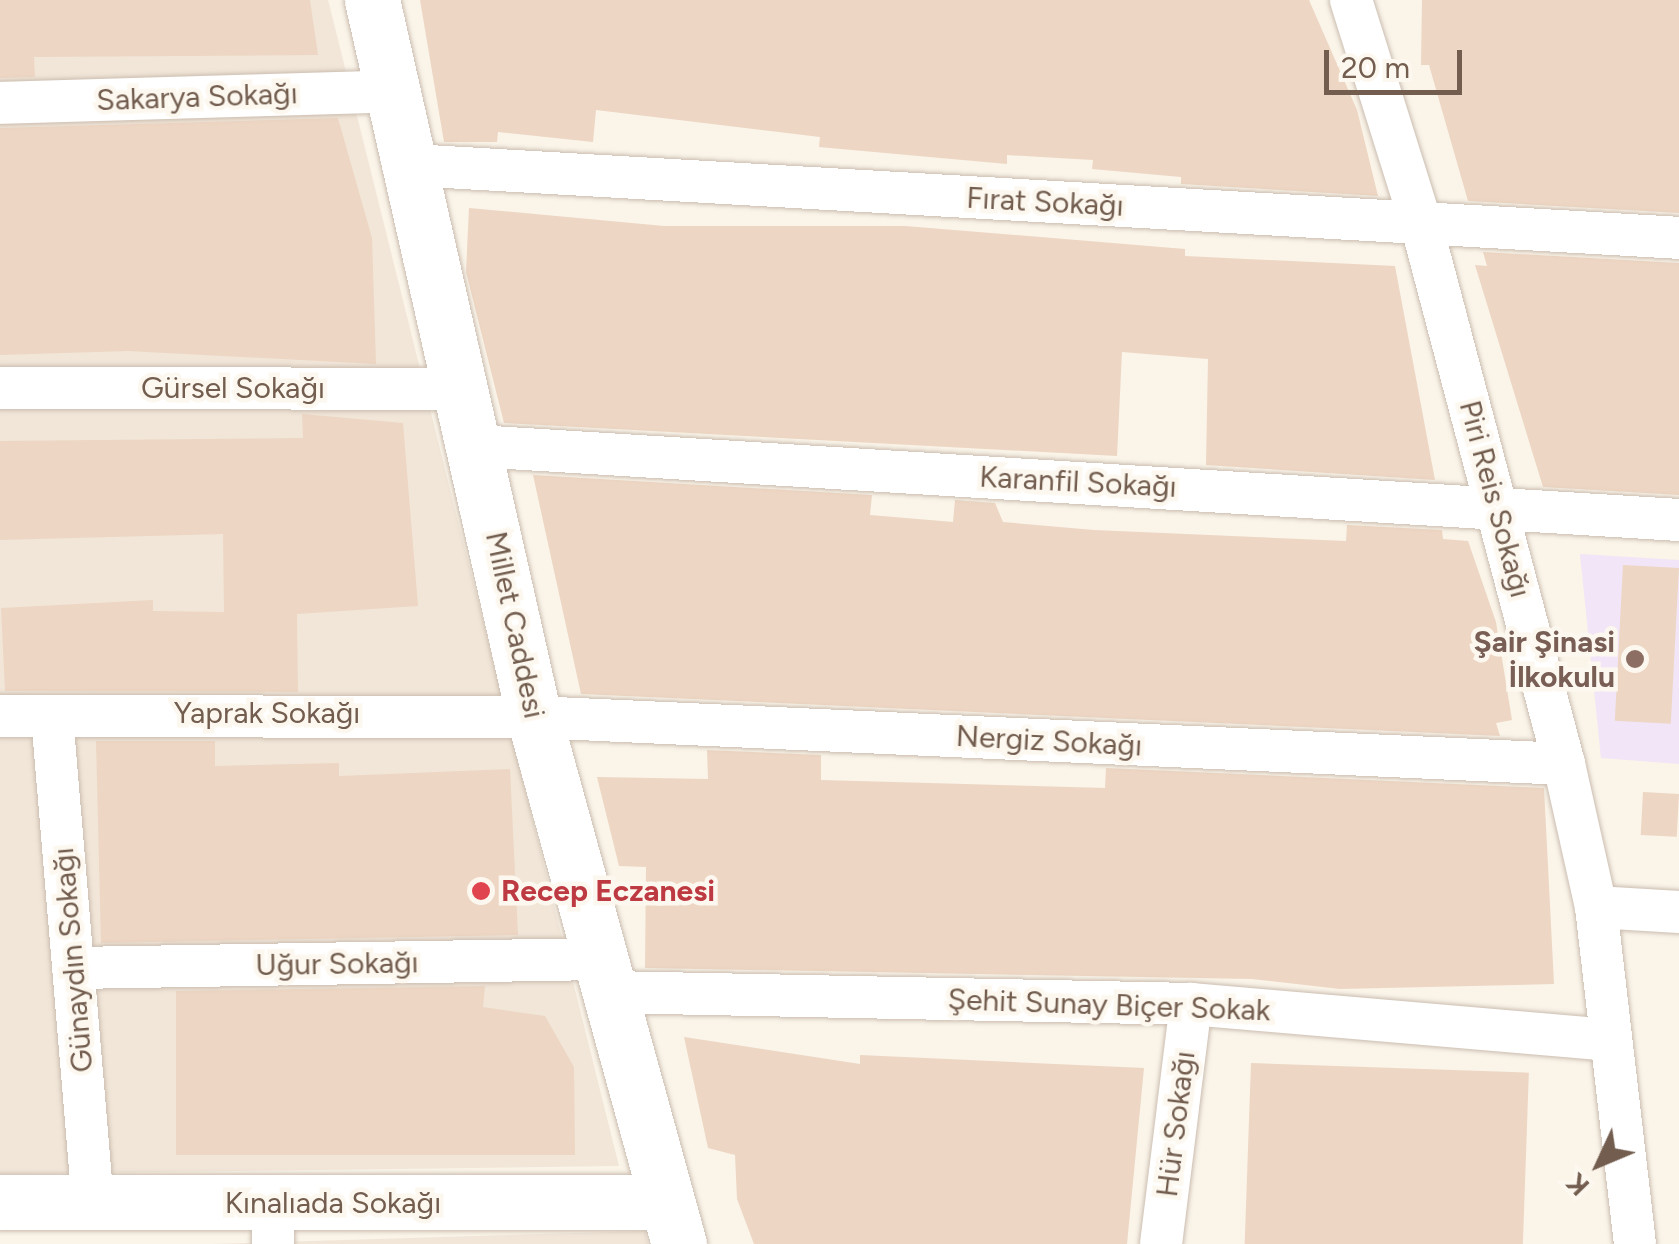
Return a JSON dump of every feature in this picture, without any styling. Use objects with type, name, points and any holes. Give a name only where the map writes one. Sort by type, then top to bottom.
[{"type":"main road","name":"Millet Caddesi","points":[[372,0],[466,389],[534,717],[673,1223]]},
{"type":"main road","name":"Kınalıada Sokağı","points":[[0,1202],[92,1204],[273,1224],[673,1223]]},
{"type":"street","name":"Piri Reis Sokağı","points":[[1351,0],[1422,223],[1564,764],[1596,907],[1634,1244]]},
{"type":"street","name":"Sakarya Sokağı","points":[[0,103],[394,91]]},
{"type":"street","name":"Fırat Sokağı","points":[[411,165],[1679,238]]},
{"type":"street","name":"Gürsel Sokağı","points":[[0,388],[466,389]]},
{"type":"street","name":"Karanfil Sokağı","points":[[476,446],[1679,520]]},
{"type":"street","name":"Yaprak Sokağı","points":[[0,716],[534,717]]},
{"type":"street","name":"Günaydın Sokağı","points":[[52,716],[92,1204]]},
{"type":"street","name":"Nergiz Sokağı","points":[[534,717],[1564,764]]},
{"type":"street","points":[[1596,907],[1679,912]]},
{"type":"street","name":"Uğur Sokağı","points":[[74,968],[606,976]]},
{"type":"street","name":"Şehit Sunay Biçer Sokak","points":[[606,976],[1191,1004],[1608,1040]]},
{"type":"street","name":"Hür Sokağı","points":[[1161,1244],[1191,1004]]},
{"type":"shaded area","points":[[0,0],[328,0],[619,1166],[0,1174]]},
{"type":"shaded area","name":"Şair Şinasi İlkokulu","points":[[1580,554],[1679,560],[1679,764],[1601,758]]},
{"type":"shaded area","points":[[645,1231],[648,1244],[211,1244]]},
{"type":"building","points":[[0,0],[310,0],[318,55],[34,57],[35,77],[0,78]]},
{"type":"building","points":[[420,0],[1309,0],[1357,110],[1378,196],[1181,184],[1181,177],[1092,169],[1093,160],[1007,155],[1007,164],[819,147],[820,137],[596,110],[593,142],[498,132],[497,142],[444,142]]},
{"type":"building","points":[[1422,0],[1679,0],[1679,213],[1468,201],[1429,65],[1421,65]]},
{"type":"building","points":[[338,118],[372,238],[376,364],[128,351],[0,355],[0,128]]},
{"type":"building","points":[[469,208],[664,226],[905,226],[1185,249],[1185,256],[1395,266],[1435,480],[1206,465],[1208,359],[1122,352],[1117,456],[504,423],[466,272]]},
{"type":"building","points":[[1483,252],[1679,263],[1679,495],[1543,487],[1475,265],[1487,266]]},
{"type":"building","points":[[302,414],[403,423],[418,606],[297,614],[298,692],[5,691],[1,608],[153,600],[153,611],[224,612],[223,534],[0,540],[0,441],[303,438]]},
{"type":"building","points":[[533,475],[872,495],[870,515],[953,522],[955,500],[995,503],[1003,522],[1094,530],[1346,541],[1347,525],[1442,530],[1443,539],[1468,541],[1496,622],[1512,720],[1496,723],[1500,736],[581,694]]},
{"type":"building","points":[[1623,565],[1679,568],[1671,724],[1615,721]]},
{"type":"building","points":[[96,741],[215,741],[215,766],[339,763],[339,776],[510,769],[518,935],[101,943]]},
{"type":"building","points":[[707,750],[821,755],[821,780],[1105,788],[1106,768],[1544,788],[1554,984],[1340,989],[1252,979],[645,968],[646,867],[619,866],[597,777],[708,779]]},
{"type":"building","points":[[1643,792],[1679,794],[1677,837],[1641,835]]},
{"type":"building","points":[[485,986],[483,1007],[545,1016],[574,1067],[575,1155],[176,1155],[176,991]]},
{"type":"building","points":[[684,1037],[860,1064],[860,1055],[1144,1068],[1127,1244],[754,1244],[737,1199],[735,1155],[708,1148]]},
{"type":"building","points":[[1251,1063],[1529,1073],[1523,1244],[1245,1244]]},
{"type":"place","name":"Şair Şinasi İlkokulu","points":[[1635,659]]},
{"type":"place","name":"Recep Eczanesi","points":[[481,891]]}]
